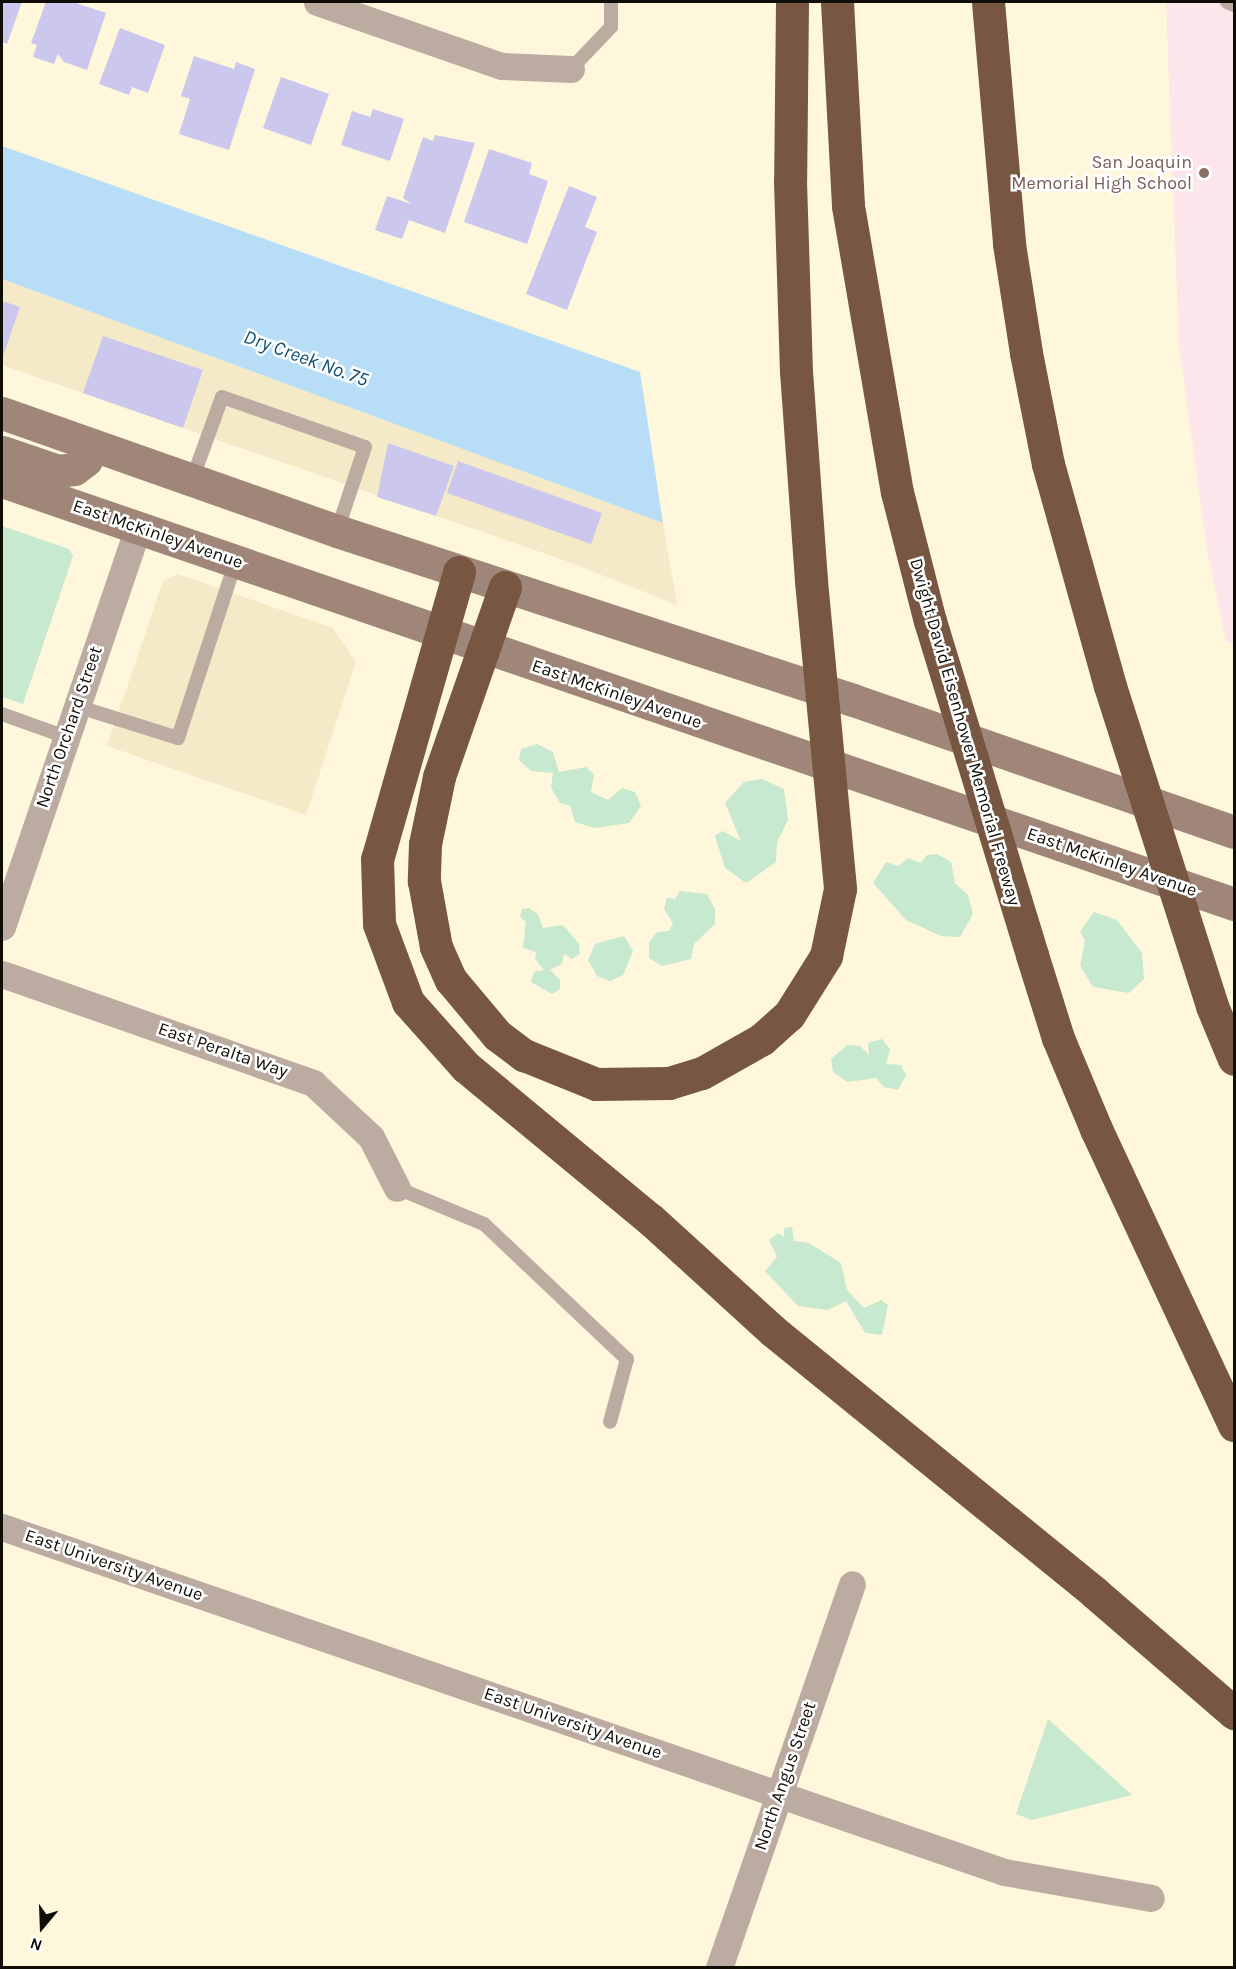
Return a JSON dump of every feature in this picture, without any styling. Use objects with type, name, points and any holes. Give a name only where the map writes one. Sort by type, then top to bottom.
[{"type":"highway","points":[[505,587],[436,788],[423,880],[436,947],[452,980],[473,1011],[524,1055],[596,1084],[632,1086],[669,1083],[733,1058],[789,1015],[809,988],[826,956],[840,889],[811,580],[796,371],[790,181],[792,2]]},
{"type":"highway","name":"Dwight David Eisenhower Memorial Freeway","points":[[837,2],[848,206],[897,492],[930,621],[1058,1038],[1137,1225],[1234,1425]]},
{"type":"highway","points":[[988,2],[1009,244],[1026,353],[1048,464],[1110,686],[1212,1006],[1234,1059]]},
{"type":"highway","points":[[459,572],[377,859],[379,924],[408,1002],[466,1067],[650,1219],[773,1331],[1234,1713]]},
{"type":"highway","points":[[1212,1006],[1234,1042]]},
{"type":"main road","points":[[2,413],[337,531],[853,700],[1234,832]]},
{"type":"main road","points":[[2,452],[58,471],[74,469],[86,460],[92,445]]},
{"type":"main road","name":"East McKinley Avenue","points":[[2,481],[485,649],[1234,904]]},
{"type":"street","points":[[318,2],[502,66],[571,69]]},
{"type":"street","name":"North Orchard Street","points":[[2,927],[138,527]]},
{"type":"street","name":"East Peralta Way","points":[[2,974],[314,1083],[371,1137],[397,1188]]},
{"type":"street","name":"East University Avenue","points":[[2,1527],[1004,1872],[1151,1898]]},
{"type":"street","name":"North Angus Street","points":[[719,1968],[852,1584]]},
{"type":"lane","points":[[571,69],[611,27],[611,2]]},
{"type":"lane","points":[[1227,2],[1234,5]]},
{"type":"lane","points":[[192,480],[222,397],[365,447],[337,531]]},
{"type":"lane","points":[[76,705],[178,738],[236,561]]},
{"type":"lane","points":[[2,714],[66,737]]},
{"type":"lane","points":[[397,1188],[484,1224],[627,1359],[610,1422]]},
{"type":"shaded area","name":"San Joaquin Memorial High School","points":[[1166,2],[1234,2],[1234,644],[1226,641],[1207,550],[1179,345]]},
{"type":"shaded area","points":[[2,279],[663,523],[677,605],[566,561],[2,365]]},
{"type":"shaded area","points":[[178,574],[333,628],[356,662],[306,815],[107,746],[163,581]]},
{"type":"green space","points":[[2,526],[69,549],[73,556],[23,704],[2,697]]},
{"type":"green space","points":[[537,744],[553,752],[559,772],[586,767],[594,774],[591,792],[608,800],[622,788],[635,792],[641,806],[629,823],[594,828],[575,822],[570,806],[560,803],[551,788],[553,773],[531,771],[519,760],[521,749]]},
{"type":"green space","points":[[762,779],[784,789],[788,820],[777,842],[776,862],[746,883],[725,868],[715,836],[722,831],[741,841],[725,803],[744,782]]},
{"type":"green space","points":[[937,854],[951,862],[955,883],[968,895],[973,914],[960,937],[941,936],[906,920],[873,883],[886,862],[898,866],[908,858],[921,863],[927,855]]},
{"type":"green space","points":[[680,891],[707,894],[715,909],[715,924],[694,944],[691,959],[662,966],[649,958],[649,942],[657,932],[669,931],[673,923],[664,909],[667,898],[675,899]]},
{"type":"green space","points":[[529,908],[538,914],[543,928],[563,925],[579,944],[580,954],[572,959],[564,954],[562,964],[550,970],[560,980],[560,989],[552,994],[531,982],[534,972],[544,970],[535,959],[536,952],[523,948],[526,922],[520,917],[522,909]]},
{"type":"green space","points":[[1094,912],[1117,920],[1142,953],[1144,979],[1129,993],[1093,987],[1080,966],[1085,941],[1080,932]]},
{"type":"green space","points":[[624,936],[633,951],[623,975],[610,981],[597,976],[588,960],[595,944]]},
{"type":"green space","points":[[882,1039],[890,1049],[886,1064],[901,1065],[906,1075],[898,1090],[884,1087],[876,1078],[847,1082],[833,1072],[831,1059],[847,1045],[860,1046],[869,1055],[868,1043]]},
{"type":"green space","points":[[792,1227],[794,1241],[809,1243],[841,1263],[847,1290],[864,1308],[881,1300],[888,1305],[882,1335],[865,1333],[846,1301],[828,1310],[798,1306],[765,1271],[777,1257],[769,1240],[778,1233],[784,1237],[784,1228]]},
{"type":"green space","points":[[1048,1719],[1132,1795],[1032,1820],[1016,1814]]},
{"type":"water","name":"Dry Creek No. 75","points":[[2,146],[640,372],[663,523],[2,279]]},
{"type":"building","points":[[2,2],[22,2],[7,44],[2,42]]},
{"type":"building","points":[[46,2],[73,2],[106,13],[87,70],[64,62],[58,54],[54,64],[33,57],[37,45],[31,43]]},
{"type":"building","points":[[120,28],[165,45],[148,93],[132,87],[129,95],[99,84]]},
{"type":"building","points":[[194,56],[234,69],[236,62],[255,69],[229,150],[179,134],[190,99],[181,96]]},
{"type":"building","points":[[281,77],[329,94],[311,145],[263,128]]},
{"type":"building","points":[[373,109],[404,119],[390,161],[341,145],[352,111],[370,117]]},
{"type":"building","points":[[435,135],[475,143],[445,233],[409,220],[402,239],[375,230],[387,196],[412,204],[403,198],[423,137],[433,141]]},
{"type":"building","points":[[489,149],[532,163],[529,174],[548,181],[527,244],[464,222]]},
{"type":"building","points":[[569,186],[597,197],[585,227],[597,232],[567,310],[526,294]]},
{"type":"building","points":[[2,301],[20,307],[2,359]]},
{"type":"building","points":[[103,336],[203,370],[183,428],[83,393]]},
{"type":"building","points":[[388,443],[454,466],[436,516],[377,497]]},
{"type":"building","points":[[458,461],[602,513],[591,544],[447,493]]},
{"type":"place","name":"San Joaquin Memorial High School","points":[[1204,173]]}]
